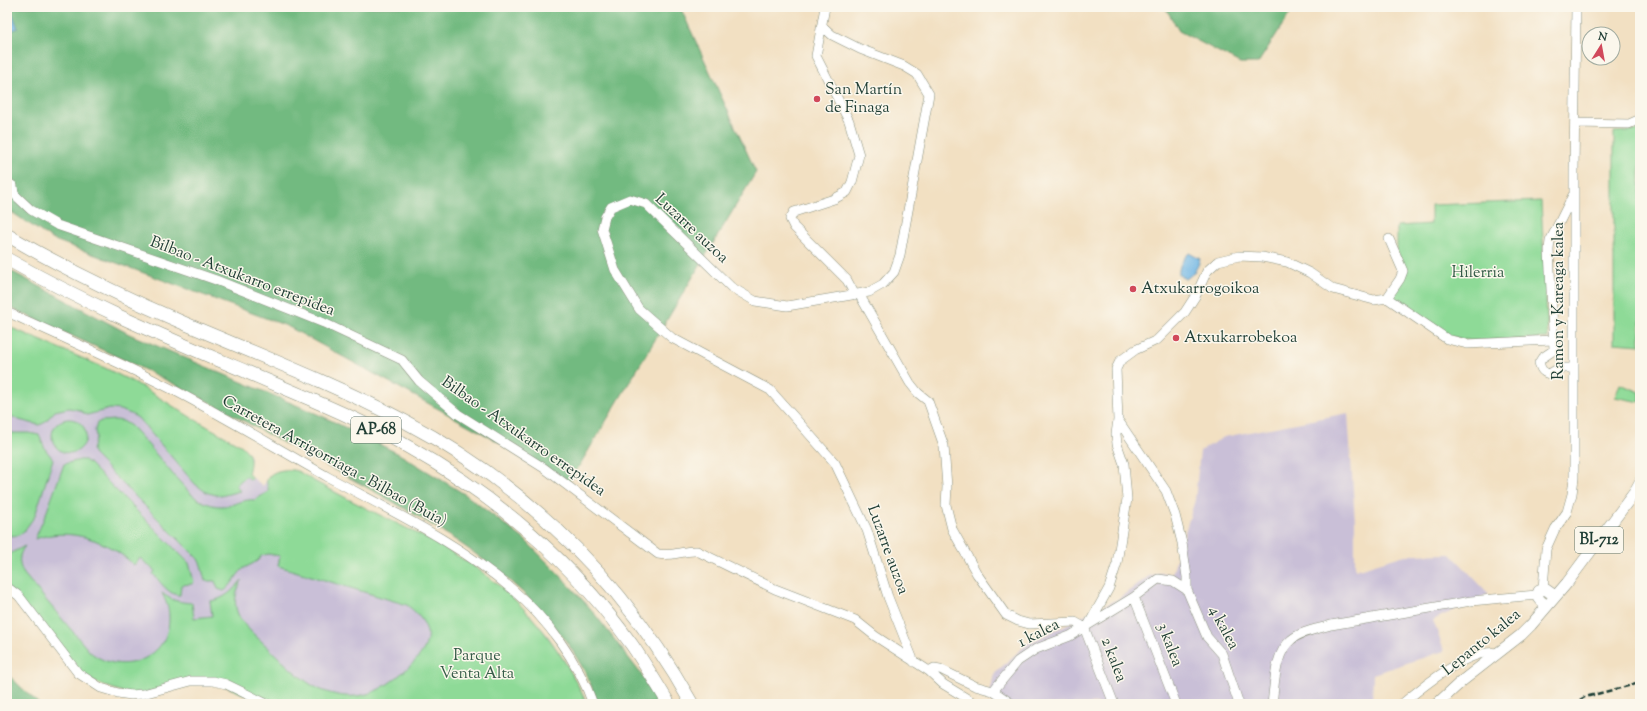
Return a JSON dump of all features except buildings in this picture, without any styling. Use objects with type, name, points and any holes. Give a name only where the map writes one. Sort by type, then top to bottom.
[{"type":"highway","name":"AP-68","points":[[7,235],[63,266],[129,299],[370,404],[420,430],[471,461],[539,514],[568,540],[596,569],[649,634],[692,704]]},
{"type":"highway","name":"AP-68","points":[[7,259],[37,276],[142,328],[361,422],[410,447],[460,478],[526,529],[567,568],[594,597],[632,646],[669,704]]},
{"type":"highway","points":[[7,262],[37,276]]},
{"type":"main road","name":"BI-712","points":[[1555,596],[1567,583],[1634,493],[1640,482]]},
{"type":"main road","points":[[1546,606],[1538,599],[1540,592],[1547,590],[1555,596]]},
{"type":"main road","name":"Lepanto kalea","points":[[1437,704],[1449,692],[1521,635],[1541,615],[1546,606],[1555,596]]},
{"type":"street","points":[[825,7],[816,56],[849,121],[859,155],[852,182],[846,192],[834,199],[794,212],[790,218],[794,227],[847,280],[857,294],[910,383],[918,394],[928,401],[944,446],[947,487],[946,505],[952,529],[977,574],[1006,615],[1018,621],[1029,624],[1075,622],[1087,625],[1134,597],[1158,579],[1173,581],[1187,590]]},
{"type":"street","name":"Ramon y Kareaga kalea","points":[[1540,592],[1546,549],[1555,529],[1566,512],[1572,494],[1574,478],[1574,9]]},
{"type":"street","name":"Luzarre auzoa","points":[[822,26],[832,35],[860,49],[904,66],[917,74],[929,94],[900,255],[894,272],[883,284],[869,292],[786,306],[755,301],[731,287],[646,204],[630,199],[612,207],[605,217],[602,229],[615,270],[639,309],[672,338],[770,390],[834,463],[867,530],[888,597],[914,662]]},
{"type":"street","points":[[1575,123],[1629,124],[1640,119]]},
{"type":"street","name":"Bilbao - Atxukarro errepidea","points":[[7,182],[13,186],[14,194],[31,210],[57,225],[245,292],[324,323],[402,360],[419,381],[458,414],[544,468],[658,554],[669,556],[689,551],[697,551],[775,589],[855,620],[875,636],[928,671],[943,684],[976,704]]},
{"type":"street","points":[[1574,194],[1550,241],[1549,250],[1554,350],[1549,355],[1542,358],[1539,363],[1540,369],[1544,373],[1549,374],[1559,368],[1574,368]]},
{"type":"street","points":[[1387,298],[1400,279],[1402,271],[1389,239]]},
{"type":"street","points":[[1087,625],[1109,588],[1117,563],[1127,499],[1124,464],[1117,444],[1118,420],[1116,369],[1120,361],[1135,350],[1157,340],[1185,312],[1196,295],[1207,272],[1218,262],[1239,256],[1262,257],[1287,262],[1310,273],[1333,289],[1374,300],[1387,298],[1447,339],[1467,344],[1554,340]]},
{"type":"street","name":"Carretera Arrigorriaga - Bilbao (Buia)","points":[[7,312],[110,358],[186,397],[470,556],[495,574],[532,608],[556,638],[575,666],[593,704]]},
{"type":"street","points":[[1118,420],[1166,491],[1182,543],[1187,577],[1187,590]]},
{"type":"street","points":[[7,587],[19,596],[78,673],[101,688],[131,695],[143,694],[191,681],[213,681],[226,684],[267,704]]},
{"type":"street","name":"4 kalea","points":[[1187,590],[1207,637],[1222,654],[1239,704]]},
{"type":"street","points":[[1272,704],[1282,651],[1291,640],[1309,631],[1331,625],[1540,592]]},
{"type":"street","name":"3 kalea","points":[[1134,597],[1176,704]]},
{"type":"street","name":"1 kalea","points":[[993,690],[1018,662],[1036,649],[1070,636],[1087,625]]},
{"type":"street","name":"2 kalea","points":[[1087,625],[1114,704]]},
{"type":"street","points":[[1402,704],[1427,683],[1456,664],[1487,652],[1498,653]]},
{"type":"street","points":[[928,671],[934,668],[940,669],[975,686],[993,690],[1012,704]]},
{"type":"shaded area","points":[[7,326],[105,368],[139,385],[192,418],[242,446],[251,457],[248,474],[263,486],[273,473],[281,470],[296,471],[426,538],[458,557],[493,581],[531,616],[548,636],[566,663],[587,704],[267,704],[213,681],[131,695],[7,587]]},
{"type":"shaded area","points":[[1348,413],[1355,522],[1355,570],[1405,555],[1451,554],[1489,594],[1433,620],[1444,651],[1373,674],[1372,704],[993,704],[988,700],[994,674],[1027,644],[1118,599],[1149,576],[1159,573],[1172,574],[1195,500],[1200,451],[1224,437]]},
{"type":"green space","points":[[7,7],[680,7],[756,172],[570,481],[287,326],[52,239],[7,209]]},
{"type":"green space","points":[[1165,7],[1294,7],[1258,63],[1240,63],[1179,31]]},
{"type":"green space","points":[[1640,130],[1640,345],[1614,343],[1614,132]]},
{"type":"green space","name":"Hilerria","points":[[1541,201],[1548,338],[1472,341],[1444,335],[1389,298],[1406,273],[1397,251],[1397,226],[1431,224],[1431,205]]},
{"type":"green space","points":[[7,269],[129,334],[324,417],[399,454],[466,495],[525,540],[590,608],[641,674],[657,704],[598,704],[578,660],[549,620],[513,584],[472,551],[428,522],[199,396],[7,306]]},
{"type":"green space","points":[[7,326],[105,368],[139,385],[192,418],[242,446],[248,452],[250,462],[248,474],[253,478],[251,480],[246,476],[236,485],[240,491],[221,496],[208,493],[195,484],[138,418],[120,410],[110,409],[87,415],[79,410],[69,408],[55,411],[44,423],[39,425],[19,420],[7,414]]},
{"type":"green space","points":[[1620,384],[1640,392],[1640,402],[1615,397]]},
{"type":"green space","points":[[66,419],[72,419],[76,420],[83,426],[86,436],[85,443],[79,450],[72,453],[66,453],[62,452],[55,446],[52,439],[52,433],[53,429],[59,422]]},
{"type":"green space","name":"Parque Venta Alta","points":[[101,421],[123,421],[131,426],[190,493],[204,502],[216,506],[225,506],[246,500],[255,500],[269,491],[267,481],[272,474],[284,470],[293,470],[443,547],[478,569],[495,582],[524,609],[548,637],[559,653],[587,704],[267,704],[213,681],[131,695],[86,679],[7,587],[7,555],[25,546],[20,556],[21,567],[24,574],[90,652],[103,660],[116,663],[130,663],[142,660],[153,653],[162,643],[167,631],[169,613],[162,593],[176,601],[192,603],[194,618],[212,616],[210,601],[224,596],[242,580],[236,599],[236,607],[238,614],[247,627],[299,676],[316,687],[336,695],[364,695],[387,685],[412,664],[424,648],[427,640],[427,631],[424,623],[407,605],[278,566],[280,556],[268,554],[261,556],[256,562],[243,569],[224,591],[218,589],[215,581],[205,581],[198,559],[94,455],[92,450],[96,437],[95,430],[97,423]]},
{"type":"green space","points":[[7,433],[29,433],[39,435],[45,449],[53,459],[35,516],[24,531],[19,535],[14,536],[7,535]]},
{"type":"green space","points":[[85,460],[89,463],[189,563],[194,582],[192,584],[181,585],[180,595],[176,595],[168,591],[153,574],[155,571],[140,558],[134,565],[113,549],[88,538],[75,535],[48,535],[35,539],[64,464]]},
{"type":"green space","points":[[7,674],[39,704],[7,704]]},
{"type":"water","points":[[7,7],[10,7],[18,28],[8,32]]},
{"type":"water","points":[[1189,253],[1200,259],[1195,271],[1185,279],[1179,275],[1179,269],[1183,260]]},
{"type":"railway","points":[[1572,704],[1585,697],[1640,683]]},
{"type":"place","name":"San Martín de Finaga","points":[[817,99]]},
{"type":"place","name":"Atxukarrogoikoa","points":[[1133,289]]},
{"type":"place","name":"Atxukarrobekoa","points":[[1176,338]]}]
